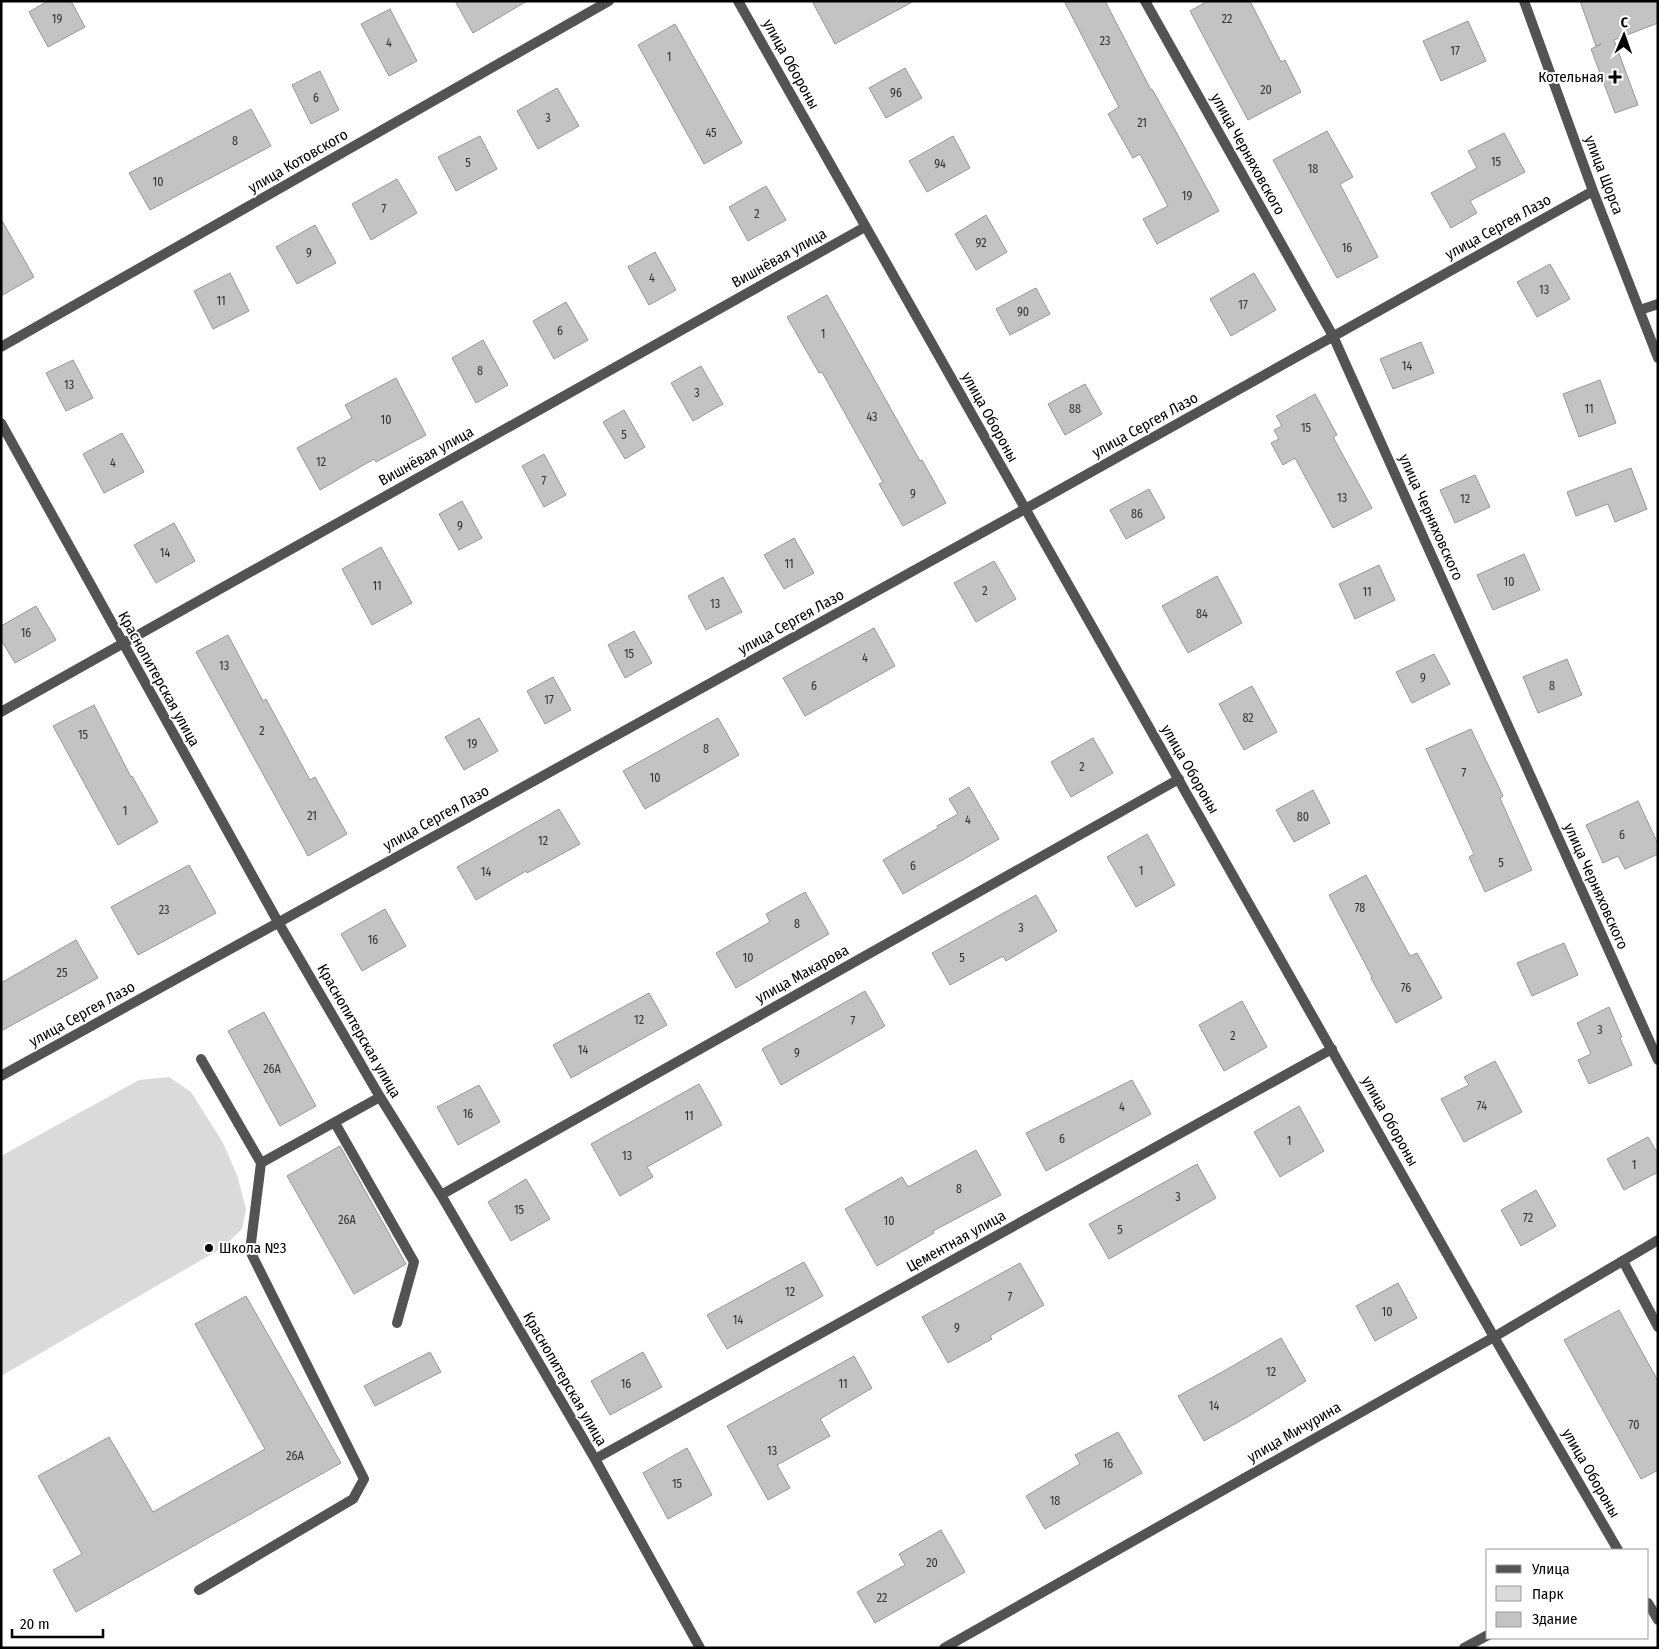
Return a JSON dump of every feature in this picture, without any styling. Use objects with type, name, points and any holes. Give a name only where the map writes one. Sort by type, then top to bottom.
[{"type":"street","name":"улица Котовского","points":[[1,348],[609,1]]},
{"type":"street","name":"улица Обороны","points":[[738,1],[1494,1337],[1617,1549]]},
{"type":"street","name":"улица Черняховского","points":[[1145,1],[1333,336],[1658,1060]]},
{"type":"street","name":"улица Щорса","points":[[1524,1],[1593,190],[1658,358]]},
{"type":"street","name":"улица Сергея Лазо","points":[[1,1076],[1025,509],[1593,190]]},
{"type":"street","name":"Вишнёвая улица","points":[[1,712],[865,227]]},
{"type":"street","points":[[1640,310],[1658,304]]},
{"type":"street","name":"Краснопитерская улица","points":[[1,423],[278,922],[380,1097],[441,1195],[595,1459],[700,1648]]},
{"type":"street","name":"улица Макарова","points":[[441,1195],[1179,779]]},
{"type":"street","name":"Цементная улица","points":[[595,1459],[1332,1048]]},
{"type":"street","points":[[199,1590],[353,1499],[364,1479],[250,1251],[262,1163],[201,1059]]},
{"type":"street","points":[[262,1163],[380,1097]]},
{"type":"street","points":[[335,1123],[414,1262],[397,1323]]},
{"type":"street","name":"улица Мичурина","points":[[944,1648],[1494,1337],[1658,1240]]},
{"type":"street","points":[[1623,1261],[1658,1327]]},
{"type":"street","points":[[1649,1605],[1658,1620]]},
{"type":"street","points":[[1464,1648],[1486,1635]]},
{"type":"green space","points":[[169,1077],[191,1092],[223,1143],[237,1175],[246,1209],[242,1229],[222,1248],[1,1376],[1,1156],[139,1080]]},
{"type":"building","points":[[48,1],[71,1],[85,27],[48,47],[29,12]]},
{"type":"building","points":[[455,1],[527,1],[473,33]]},
{"type":"building","points":[[812,1],[914,1],[835,44]]},
{"type":"building","points":[[1064,1],[1105,1],[1151,90],[1219,211],[1157,244],[1143,219],[1168,206],[1140,154],[1133,158],[1108,114],[1119,107]]},
{"type":"building","points":[[1208,1],[1250,1],[1281,62],[1285,60],[1301,92],[1248,120],[1190,11]]},
{"type":"building","name":"Котельная","points":[[1580,1],[1658,1],[1658,23],[1614,40],[1638,105],[1615,113],[1591,49],[1601,44],[1596,46]]},
{"type":"building","points":[[390,9],[417,61],[389,76],[361,24]]},
{"type":"building","points":[[1468,21],[1486,61],[1441,81],[1423,41]]},
{"type":"building","points":[[675,24],[742,143],[704,164],[638,45]]},
{"type":"building","points":[[905,68],[922,98],[886,118],[869,88]]},
{"type":"building","points":[[320,71],[339,110],[311,124],[292,85]]},
{"type":"building","points":[[557,88],[579,126],[538,149],[517,111]]},
{"type":"building","points":[[251,109],[271,146],[150,210],[129,173]]},
{"type":"building","points":[[1327,131],[1353,177],[1340,184],[1378,257],[1337,278],[1273,160]]},
{"type":"building","points":[[1504,133],[1525,172],[1470,201],[1477,213],[1451,228],[1431,193],[1477,168],[1468,151]]},
{"type":"building","points":[[480,136],[497,169],[456,191],[438,157]]},
{"type":"building","points":[[953,136],[970,168],[927,192],[909,161]]},
{"type":"building","points":[[397,179],[417,213],[371,240],[352,204]]},
{"type":"building","points":[[766,186],[786,220],[748,241],[729,207]]},
{"type":"building","points":[[986,215],[1007,252],[976,270],[955,234]]},
{"type":"building","points":[[1,219],[34,277],[1,296]]},
{"type":"building","points":[[315,225],[336,263],[297,284],[276,247]]},
{"type":"building","points":[[655,252],[676,290],[649,305],[628,267]]},
{"type":"building","points":[[1550,264],[1570,299],[1537,317],[1517,282]]},
{"type":"building","points":[[230,273],[249,311],[213,329],[194,291]]},
{"type":"building","points":[[1254,273],[1276,310],[1231,336],[1210,299]]},
{"type":"building","points":[[1036,288],[1050,314],[1010,335],[996,309]]},
{"type":"building","points":[[827,295],[920,461],[922,460],[946,503],[903,526],[879,484],[883,482],[822,372],[819,373],[787,317]]},
{"type":"building","points":[[566,302],[588,340],[554,359],[533,321]]},
{"type":"building","points":[[483,340],[508,385],[476,403],[452,358]]},
{"type":"building","points":[[1421,342],[1434,373],[1393,389],[1380,359]]},
{"type":"building","points":[[73,360],[93,398],[66,411],[46,373]]},
{"type":"building","points":[[701,366],[723,404],[693,421],[671,383]]},
{"type":"building","points":[[396,378],[426,435],[376,462],[374,459],[320,490],[297,448],[352,418],[345,405]]},
{"type":"building","points":[[1600,380],[1616,423],[1579,437],[1563,394]]},
{"type":"building","points":[[1085,384],[1102,414],[1065,435],[1048,404]]},
{"type":"building","points":[[1315,394],[1337,435],[1333,437],[1372,508],[1333,528],[1295,458],[1283,465],[1271,443],[1279,439],[1274,430],[1282,426],[1276,416]]},
{"type":"building","points":[[624,410],[645,447],[625,459],[603,422]]},
{"type":"building","points":[[122,433],[144,472],[104,493],[83,454]]},
{"type":"building","points":[[544,454],[566,495],[544,507],[522,466]]},
{"type":"building","points":[[1631,468],[1647,509],[1615,522],[1608,504],[1576,516],[1567,492]]},
{"type":"building","points":[[1475,475],[1490,507],[1455,523],[1440,490]]},
{"type":"building","points":[[1149,489],[1165,518],[1126,539],[1110,510]]},
{"type":"building","points":[[462,501],[482,538],[459,550],[439,514]]},
{"type":"building","points":[[174,523],[195,561],[156,583],[134,545]]},
{"type":"building","points":[[794,538],[814,573],[784,589],[764,555]]},
{"type":"building","points":[[381,547],[412,603],[372,625],[342,569]]},
{"type":"building","points":[[1524,554],[1540,590],[1493,610],[1477,575]]},
{"type":"building","points":[[994,561],[1016,599],[976,622],[954,583]]},
{"type":"building","points":[[1379,565],[1395,600],[1355,619],[1339,584]]},
{"type":"building","points":[[1217,576],[1242,623],[1188,653],[1162,606]]},
{"type":"building","points":[[723,577],[742,612],[706,630],[688,596]]},
{"type":"building","points":[[36,606],[56,640],[15,663],[1,640],[1,626]]},
{"type":"building","points":[[874,628],[895,666],[805,716],[783,678]]},
{"type":"building","points":[[634,631],[652,663],[625,678],[608,645]]},
{"type":"building","points":[[228,635],[263,701],[266,699],[310,780],[315,777],[347,834],[308,856],[196,652]]},
{"type":"building","points":[[1434,654],[1450,684],[1412,703],[1396,672]]},
{"type":"building","points":[[1567,659],[1582,695],[1538,713],[1523,677]]},
{"type":"building","points":[[553,677],[571,710],[545,724],[527,691]]},
{"type":"building","points":[[1252,686],[1277,732],[1244,750],[1219,704]]},
{"type":"building","points":[[94,705],[131,777],[158,822],[118,845],[53,726]]},
{"type":"building","points":[[479,718],[498,751],[464,770],[445,737]]},
{"type":"building","points":[[718,718],[739,755],[645,809],[623,771]]},
{"type":"building","points":[[1471,729],[1503,796],[1500,798],[1532,870],[1485,892],[1469,857],[1474,854],[1426,749]]},
{"type":"building","points":[[1093,738],[1113,773],[1071,797],[1051,762]]},
{"type":"building","points":[[969,787],[999,839],[903,894],[883,860],[958,814],[949,799]]},
{"type":"building","points":[[1313,790],[1330,823],[1294,842],[1276,810]]},
{"type":"building","points":[[1638,801],[1658,844],[1658,854],[1625,869],[1618,856],[1603,863],[1586,825]]},
{"type":"building","points":[[559,809],[580,844],[527,873],[526,871],[476,900],[457,867]]},
{"type":"building","points":[[1147,834],[1175,885],[1136,907],[1107,857]]},
{"type":"building","points":[[189,865],[216,913],[138,955],[111,907]]},
{"type":"building","points":[[1366,875],[1410,956],[1417,953],[1442,998],[1396,1023],[1329,895]]},
{"type":"building","points":[[805,892],[829,934],[736,988],[716,953],[770,922],[766,914]]},
{"type":"building","points":[[1036,895],[1057,931],[1006,961],[1003,956],[950,985],[932,953]]},
{"type":"building","points":[[385,909],[406,946],[362,971],[341,934]]},
{"type":"building","points":[[76,940],[98,978],[1,1031],[1,983]]},
{"type":"building","points":[[1564,943],[1578,975],[1532,996],[1517,963]]},
{"type":"building","points":[[865,991],[885,1026],[781,1085],[762,1049]]},
{"type":"building","points":[[649,993],[667,1025],[571,1078],[553,1045]]},
{"type":"building","points":[[1242,1001],[1267,1047],[1224,1071],[1199,1025]]},
{"type":"building","points":[[1609,1007],[1632,1065],[1589,1084],[1578,1060],[1591,1054],[1577,1023]]},
{"type":"building","points":[[264,1012],[316,1106],[280,1126],[228,1031]]},
{"type":"building","points":[[1495,1061],[1522,1112],[1464,1142],[1441,1099],[1469,1085],[1464,1077]]},
{"type":"building","points":[[1132,1080],[1151,1114],[1046,1171],[1026,1133]]},
{"type":"building","points":[[699,1084],[722,1125],[647,1167],[653,1177],[620,1196],[591,1144]]},
{"type":"building","points":[[479,1085],[500,1122],[458,1145],[437,1107]]},
{"type":"building","points":[[1299,1106],[1324,1151],[1280,1177],[1254,1132]]},
{"type":"building","points":[[1648,1137],[1658,1154],[1658,1172],[1624,1190],[1607,1159]]},
{"type":"building","points":[[340,1146],[406,1264],[354,1294],[287,1176]]},
{"type":"building","points":[[976,1150],[1001,1195],[933,1231],[934,1233],[877,1266],[845,1209],[902,1177],[908,1187]]},
{"type":"building","points":[[1197,1164],[1216,1198],[1109,1259],[1089,1224]]},
{"type":"building","points":[[526,1179],[550,1219],[511,1241],[488,1202]]},
{"type":"building","points":[[1536,1190],[1556,1226],[1521,1246],[1501,1210]]},
{"type":"building","points":[[804,1262],[823,1296],[727,1349],[707,1315]]},
{"type":"building","points":[[1020,1263],[1044,1305],[990,1336],[992,1339],[948,1363],[922,1317]]},
{"type":"building","points":[[1398,1283],[1417,1318],[1375,1341],[1356,1306]]},
{"type":"building","points":[[246,1296],[341,1463],[76,1612],[53,1570],[82,1554],[38,1476],[109,1437],[153,1512],[265,1449],[195,1324]]},
{"type":"building","points":[[1619,1310],[1658,1381],[1658,1470],[1641,1479],[1564,1340]]},
{"type":"building","points":[[1281,1338],[1306,1381],[1204,1441],[1178,1396]]},
{"type":"building","points":[[430,1352],[441,1372],[375,1406],[364,1386]]},
{"type":"building","points":[[643,1352],[662,1387],[610,1415],[591,1381]]},
{"type":"building","points":[[854,1356],[872,1388],[820,1419],[830,1436],[777,1465],[790,1488],[768,1500],[727,1426]]},
{"type":"building","points":[[1118,1432],[1142,1473],[1045,1529],[1026,1496],[1080,1464],[1075,1455]]},
{"type":"building","points":[[687,1448],[712,1495],[668,1519],[643,1473]]},
{"type":"building","points":[[941,1530],[965,1572],[875,1623],[857,1592],[905,1565],[899,1554]]},
{"type":"place","name":"Котельная","points":[[1615,77]]},
{"type":"place","name":"Школа №3","points":[[209,1248]]}]
